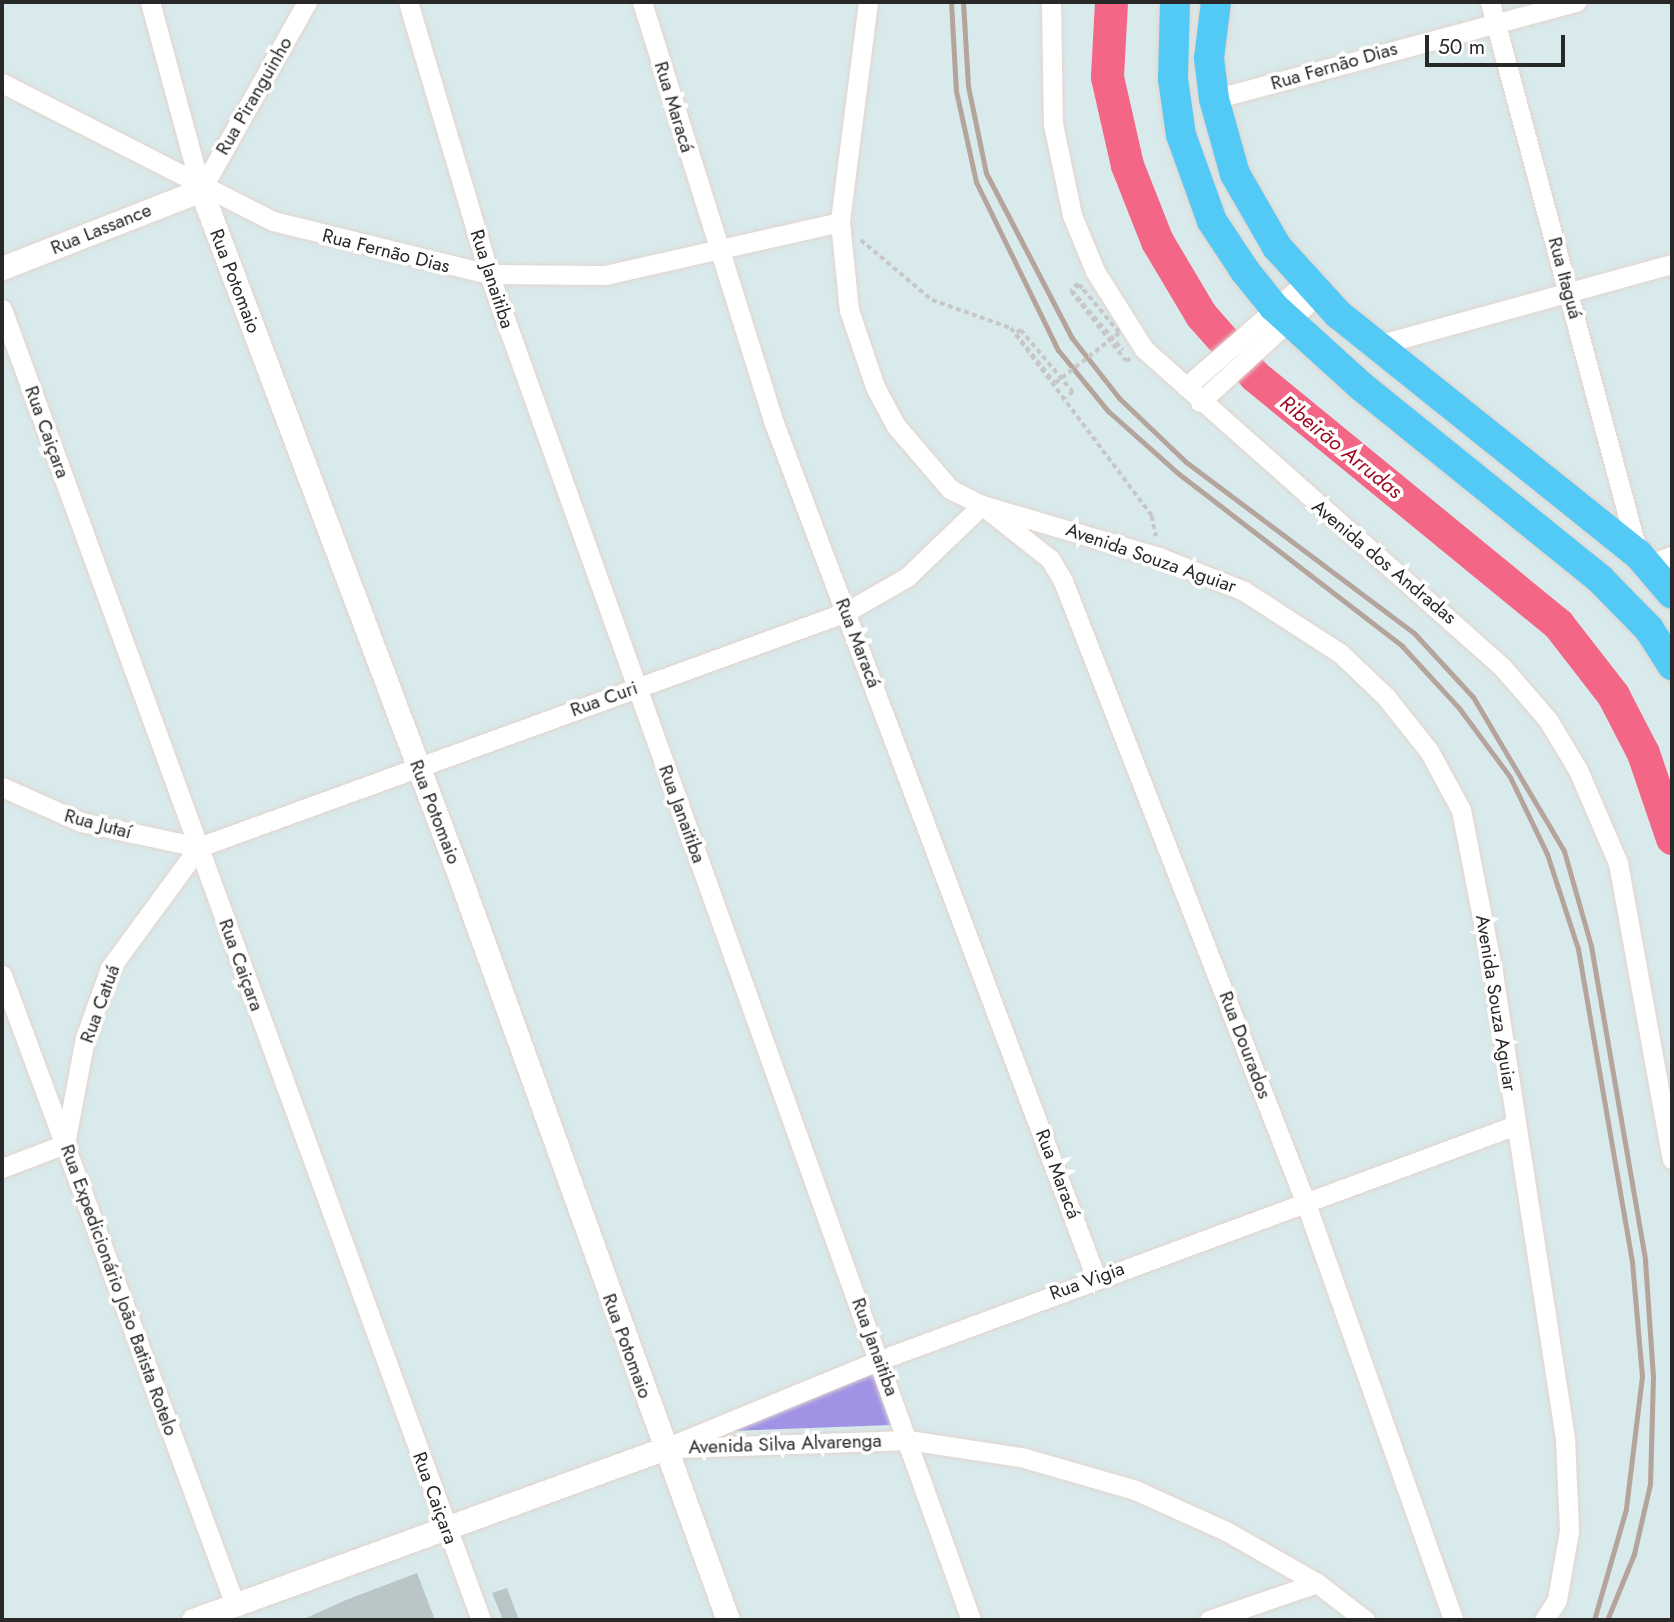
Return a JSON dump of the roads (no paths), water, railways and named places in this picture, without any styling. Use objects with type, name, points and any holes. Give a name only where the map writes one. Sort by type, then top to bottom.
[{"type":"main road","points":[[1175,2],[1174,88],[1192,173],[1212,221],[1276,317],[1600,579],[1649,629],[1672,665]]},
{"type":"main road","points":[[1216,2],[1209,58],[1214,99],[1247,199],[1311,289],[1374,346],[1659,568]]},
{"type":"street","name":"Rua Potomaio","points":[[150,2],[201,190],[418,768],[663,1449],[728,1620]]},
{"type":"street","name":"Rua Piranguinho","points":[[201,190],[307,2]]},
{"type":"street","name":"Rua Janaitiba","points":[[408,2],[489,274],[971,1620]]},
{"type":"street","name":"Rua Maracá","points":[[642,2],[718,254],[846,612],[1096,1278]]},
{"type":"street","name":"Avenida Souza Aguiar","points":[[868,2],[840,222],[849,310],[875,387],[921,458],[950,489],[982,505],[1159,557],[1244,591],[1340,653],[1386,696],[1429,751],[1461,810],[1471,848],[1565,1438],[1569,1531],[1557,1600],[1544,1620]]},
{"type":"street","name":"Avenida dos Andradas","points":[[1051,2],[1053,124],[1072,215],[1095,271],[1144,349],[1192,381],[1206,397],[1433,600],[1548,720],[1578,769],[1618,863],[1672,1159]]},
{"type":"street","name":"Rua Itaguá","points":[[1490,2],[1569,292],[1659,568]]},
{"type":"street","name":"Rua Fernão Dias","points":[[1214,99],[1496,21],[1576,2]]},
{"type":"street","name":"Rua Fernão Dias","points":[[2,83],[201,190],[345,243],[489,274],[605,275],[718,254],[840,222]]},
{"type":"street","name":"Rua Lassance","points":[[2,268],[201,190]]},
{"type":"street","points":[[1374,346],[1672,264]]},
{"type":"street","points":[[1192,381],[1311,289]]},
{"type":"street","name":"Rua Caiçara","points":[[2,309],[481,1620]]},
{"type":"street","points":[[1206,397],[1276,317]]},
{"type":"street","name":"Rua Curi","points":[[199,847],[846,612],[907,577],[982,505]]},
{"type":"street","name":"Rua Dourados","points":[[982,505],[1050,559],[1063,581],[1305,1201],[1453,1620]]},
{"type":"street","name":"Rua Jutaí","points":[[2,787],[81,822],[199,847]]},
{"type":"street","name":"Rua Catuá","points":[[65,1144],[85,1038],[110,968],[199,847]]},
{"type":"street","name":"Rua Expedicionário João Batista Rotelo","points":[[2,975],[235,1605]]},
{"type":"street","name":"Rua Vigia","points":[[663,1449],[880,1360],[1516,1125]]},
{"type":"street","points":[[2,1168],[65,1144]]},
{"type":"street","name":"Avenida Silva Alvarenga","points":[[193,1620],[663,1449],[908,1440],[1021,1457],[1135,1490],[1317,1583],[1365,1620]]},
{"type":"street","points":[[1209,1620],[1317,1583]]},
{"type":"waterway","name":"Ribeirão Arrudas","points":[[1111,2],[1107,77],[1127,165],[1157,241],[1201,315],[1255,376],[1558,624],[1613,695],[1643,753],[1672,838]]},
{"type":"railway","points":[[951,2],[956,91],[976,182],[1058,350],[1108,411],[1179,474],[1402,646],[1459,708],[1510,777],[1547,854],[1578,949],[1632,1262],[1642,1376],[1626,1509],[1594,1620]]},
{"type":"railway","points":[[963,2],[968,86],[986,173],[1072,338],[1119,398],[1186,462],[1414,633],[1473,697],[1564,851],[1591,946],[1645,1260],[1653,1376],[1650,1484],[1634,1554],[1607,1620]]}]
